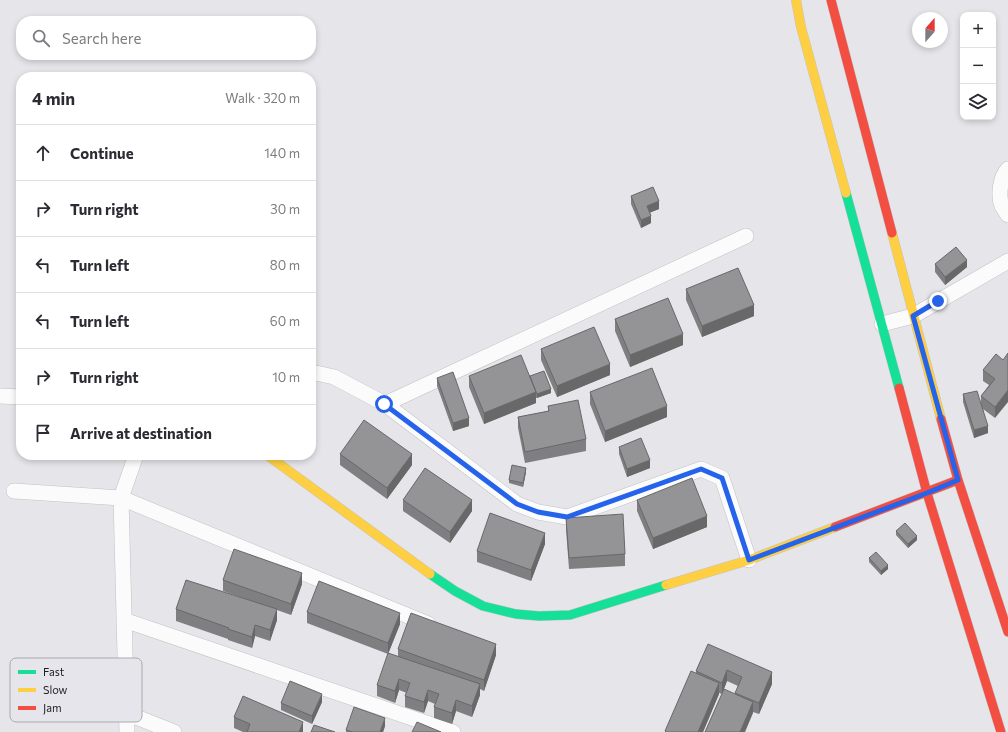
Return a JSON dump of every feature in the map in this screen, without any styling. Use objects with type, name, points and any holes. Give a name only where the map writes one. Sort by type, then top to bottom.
[{"type":"street","points":[[796,0],[801,26],[927,493],[1000,732]]},
{"type":"street","points":[[831,0],[913,316],[958,480],[1008,632]]},
{"type":"street","points":[[1008,169],[1005,171],[1000,188],[1002,206],[1008,215]]},
{"type":"street","points":[[384,404],[746,236]]},
{"type":"street","points":[[882,324],[913,316],[1008,261]]},
{"type":"street","points":[[316,373],[334,377],[384,404],[517,504],[538,512],[567,517],[701,469],[722,478],[749,560]]},
{"type":"street","points":[[0,396],[16,397]]},
{"type":"street","points":[[125,658],[121,498],[134,460]]},
{"type":"street","points":[[274,460],[455,591],[483,606],[516,614],[540,616],[570,615],[749,560],[958,480]]},
{"type":"street","points":[[14,491],[121,498],[438,628]]},
{"type":"street","points":[[124,620],[453,732]]},
{"type":"street","points":[[142,719],[174,732]]},
{"type":"street","points":[[126,722],[127,732]]},
{"type":"building","points":[[653,187],[659,201],[647,206],[651,216],[641,220],[631,196]]},
{"type":"building","points":[[956,247],[967,260],[945,277],[935,264]]},
{"type":"building","points":[[738,268],[754,305],[702,326],[686,289]]},
{"type":"building","points":[[668,298],[683,334],[630,355],[615,319]]},
{"type":"building","points":[[594,327],[610,364],[557,386],[541,349]]},
{"type":"building","points":[[1008,353],[1008,390],[995,407],[981,396],[995,379],[983,370],[996,354],[1003,360]]},
{"type":"building","points":[[521,355],[536,392],[484,413],[469,376]]},
{"type":"building","points":[[652,368],[667,406],[605,431],[590,392]]},
{"type":"building","points":[[544,371],[551,389],[537,394],[530,376]]},
{"type":"building","points":[[453,372],[469,418],[453,423],[437,378]]},
{"type":"building","points":[[977,391],[988,426],[974,430],[963,394]]},
{"type":"building","points":[[578,400],[586,439],[525,452],[518,417],[549,411],[548,406]]},
{"type":"building","points":[[364,420],[412,454],[387,488],[340,454]]},
{"type":"building","points":[[641,438],[650,460],[627,469],[619,447]]},
{"type":"building","points":[[512,465],[526,468],[523,483],[509,480]]},
{"type":"building","points":[[425,468],[472,500],[450,532],[403,500]]},
{"type":"building","points":[[692,478],[707,516],[653,538],[637,500]]},
{"type":"building","points":[[490,513],[545,533],[531,570],[477,551]]},
{"type":"building","points":[[623,514],[625,554],[569,558],[566,518]]},
{"type":"building","points":[[905,523],[917,536],[908,544],[896,531]]},
{"type":"building","points":[[234,549],[302,573],[291,604],[223,580]]},
{"type":"building","points":[[876,552],[888,565],[881,571],[869,558]]},
{"type":"building","points":[[186,580],[277,609],[270,630],[255,625],[252,637],[176,609]]},
{"type":"building","points":[[319,581],[400,613],[388,643],[307,612]]},
{"type":"building","points":[[411,613],[496,644],[484,680],[398,649]]},
{"type":"building","points":[[708,644],[772,672],[759,703],[735,693],[742,677],[727,670],[722,683],[696,671]]},
{"type":"building","points":[[388,653],[480,684],[472,706],[456,700],[452,713],[434,707],[439,694],[428,690],[424,702],[405,696],[410,683],[399,679],[395,691],[377,685]]},
{"type":"building","points":[[691,671],[719,683],[698,732],[666,732],[665,731]]},
{"type":"building","points":[[290,681],[322,694],[312,716],[281,703]]},
{"type":"building","points":[[724,689],[753,702],[740,732],[705,732]]},
{"type":"building","points":[[243,696],[303,722],[299,732],[247,732],[250,724],[234,717]]},
{"type":"building","points":[[354,707],[385,718],[380,732],[353,732],[346,730]]},
{"type":"building","points":[[417,722],[441,732],[412,732]]},
{"type":"building","points":[[314,725],[335,732],[311,732]]},
{"type":"traffic: fast","points":[[846,193],[899,388]]},
{"type":"traffic: fast","points":[[430,574],[455,591],[483,606],[516,614],[539,616],[570,615],[666,585]]},
{"type":"traffic: slow","points":[[796,0],[801,27],[846,193]]},
{"type":"traffic: slow","points":[[892,233],[941,419]]},
{"type":"traffic: slow","points":[[274,460],[430,574]]},
{"type":"traffic: slow","points":[[666,585],[749,560],[835,527]]},
{"type":"traffic: jam","points":[[831,0],[892,233]]},
{"type":"traffic: jam","points":[[899,388],[927,493],[1001,732]]},
{"type":"traffic: jam","points":[[941,419],[958,480],[1008,632]]},
{"type":"traffic: jam","points":[[835,527],[958,480]]},
{"type":"route","points":[[384,404],[517,504],[538,512],[567,517],[701,469],[722,478],[749,560],[958,480],[913,316],[938,301]]}]
